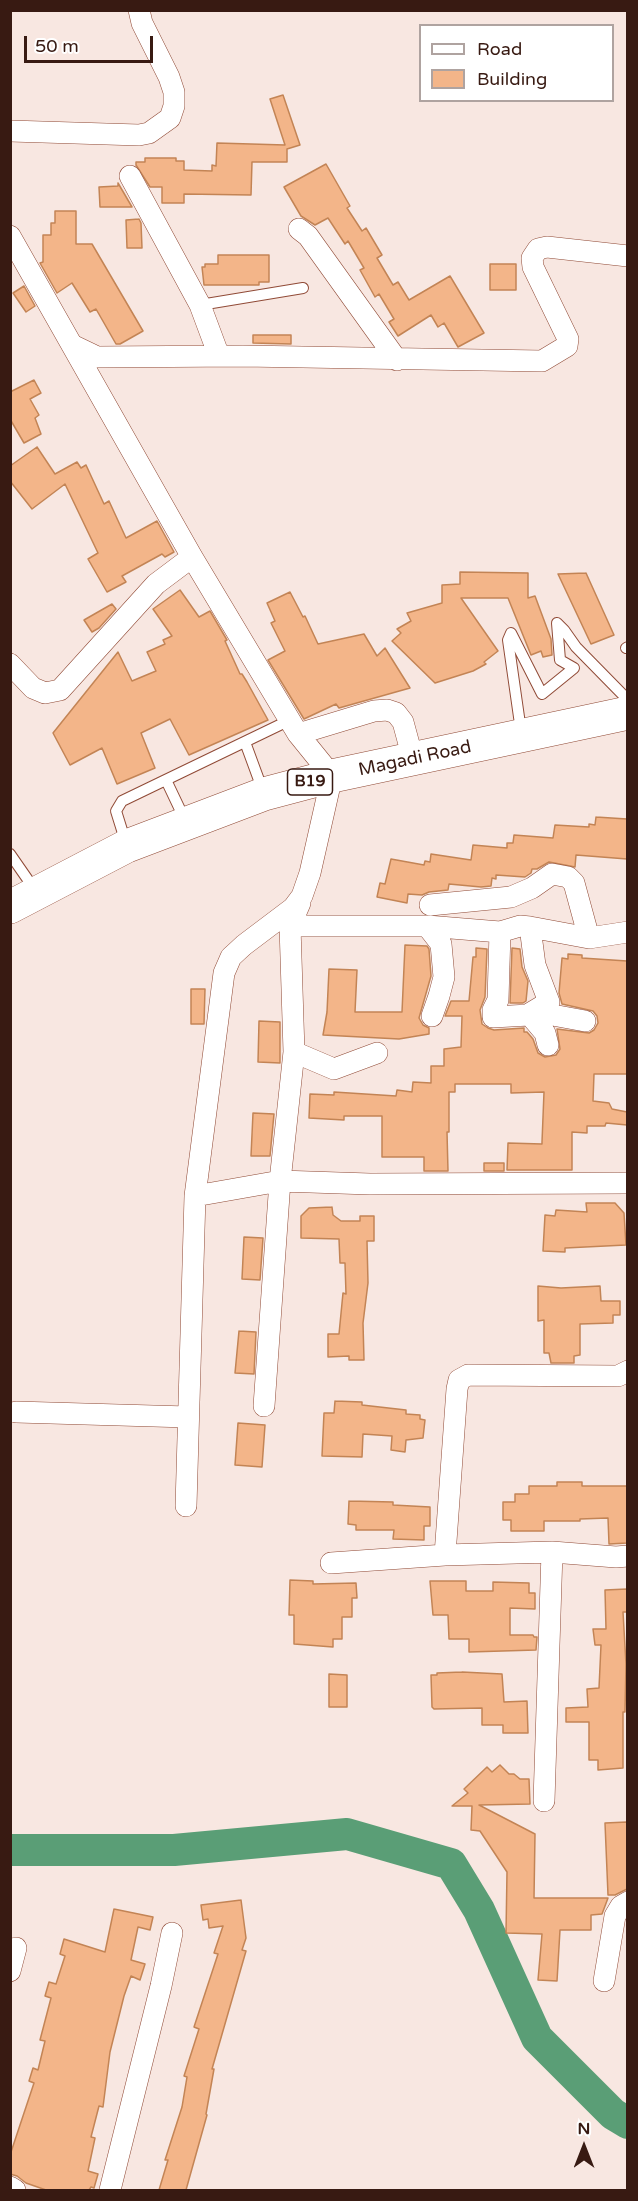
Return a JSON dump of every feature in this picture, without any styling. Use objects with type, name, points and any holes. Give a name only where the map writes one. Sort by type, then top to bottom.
[{"type":"highway","name":"Magadi Road","points":[[24,900],[127,846],[264,794],[332,776],[627,713]]},
{"type":"street","points":[[10,131],[139,135],[149,133],[170,118],[174,106],[171,85],[142,23],[139,10]]},
{"type":"street","points":[[130,176],[200,305],[219,356]]},
{"type":"street","points":[[299,229],[308,236],[397,360]]},
{"type":"street","points":[[10,236],[192,557],[294,727],[332,776],[310,873],[290,926],[294,1052],[280,1181],[264,1406]]},
{"type":"street","points":[[72,345],[97,357],[219,356],[542,361],[567,346],[568,339],[533,267],[532,258],[538,249],[547,247],[627,256]]},
{"type":"street","points":[[10,664],[33,688],[45,693],[60,690],[156,584],[192,557]]},
{"type":"street","points":[[294,727],[387,710],[396,713],[403,722],[413,759]]},
{"type":"street","points":[[290,926],[429,915],[511,897],[532,888],[552,874],[568,877],[574,883],[589,938]]},
{"type":"street","points":[[186,1506],[195,1196],[224,973],[231,957],[293,908],[302,896]]},
{"type":"street","points":[[511,897],[516,928],[535,965],[549,1002],[529,1014]]},
{"type":"street","points":[[429,915],[589,938],[627,932]]},
{"type":"street","points":[[429,915],[441,944],[444,976],[432,1016]]},
{"type":"street","points":[[516,928],[493,1017],[547,1014],[585,1021]]},
{"type":"street","points":[[529,1014],[545,1033],[548,1045]]},
{"type":"street","points":[[294,1052],[334,1069],[377,1053]]},
{"type":"street","points":[[195,1196],[280,1181],[370,1184],[627,1183]]},
{"type":"street","points":[[445,1555],[459,1380],[468,1375],[618,1376],[627,1371]]},
{"type":"street","points":[[16,1412],[188,1417]]},
{"type":"street","points":[[544,1801],[552,1552]]},
{"type":"street","points":[[331,1563],[445,1555],[552,1552],[627,1556]]},
{"type":"street","points":[[604,1981],[615,1916],[621,1906],[627,1902]]},
{"type":"street","points":[[110,2190],[172,1933]]},
{"type":"street","points":[[10,1971],[16,1948]]},
{"type":"street","points":[[10,2187],[15,2190]]},
{"type":"lane","points":[[200,305],[303,288]]},
{"type":"lane","points":[[522,737],[508,640],[511,633],[542,694],[574,668],[560,660],[557,623],[576,647],[627,700]]},
{"type":"lane","points":[[127,846],[116,811],[122,801],[245,742],[294,727]]},
{"type":"lane","points":[[245,742],[264,794]]},
{"type":"lane","points":[[166,780],[187,823]]},
{"type":"lane","points":[[10,854],[24,900]]},
{"type":"building","points":[[283,95],[300,145],[287,149],[287,162],[252,162],[251,195],[184,194],[184,203],[162,203],[162,187],[150,187],[136,165],[136,162],[145,162],[145,158],[176,158],[176,161],[184,161],[184,170],[212,171],[212,165],[216,166],[217,143],[285,145],[270,99]]},
{"type":"building","points":[[326,164],[350,206],[347,208],[362,231],[366,228],[382,255],[377,258],[393,285],[398,282],[409,300],[450,276],[484,333],[458,347],[444,323],[438,327],[431,315],[398,336],[389,322],[394,319],[379,294],[375,297],[360,270],[364,268],[348,241],[345,244],[328,218],[315,225],[301,216],[284,187]]},
{"type":"building","points":[[118,183],[132,207],[100,207],[99,187],[118,186]]},
{"type":"building","points":[[55,211],[76,211],[76,244],[92,244],[143,331],[116,344],[96,309],[90,312],[72,283],[57,293],[40,263],[43,262],[43,235],[51,235],[51,223],[55,223]]},
{"type":"building","points":[[139,219],[142,248],[127,248],[126,220]]},
{"type":"building","points":[[218,255],[269,255],[269,282],[259,282],[259,285],[204,285],[202,267],[205,267],[205,264],[218,264]]},
{"type":"building","points":[[490,264],[516,264],[516,290],[490,290]]},
{"type":"building","points":[[24,286],[35,306],[26,312],[13,293]]},
{"type":"building","points":[[253,335],[291,335],[291,344],[253,343]]},
{"type":"building","points":[[34,380],[41,393],[30,399],[39,415],[35,418],[41,434],[24,443],[10,419],[10,392]]},
{"type":"building","points":[[37,447],[55,474],[77,462],[81,468],[86,465],[104,504],[109,501],[126,538],[157,521],[174,552],[165,557],[162,554],[122,576],[126,582],[107,592],[88,559],[98,553],[65,484],[32,509],[10,481],[10,466]]},
{"type":"building","points":[[460,572],[528,573],[528,598],[535,596],[551,639],[552,655],[543,657],[541,651],[531,655],[508,598],[461,598],[498,651],[484,662],[486,664],[473,671],[435,683],[392,641],[401,633],[397,629],[411,621],[407,613],[442,603],[442,585],[460,584]]},
{"type":"building","points":[[586,573],[614,635],[591,644],[558,574]]},
{"type":"building","points":[[180,590],[199,617],[210,611],[227,640],[225,641],[240,674],[247,682],[268,720],[189,755],[170,719],[141,733],[155,768],[117,784],[102,748],[70,765],[53,733],[118,652],[132,681],[156,671],[147,652],[165,644],[163,640],[172,636],[153,609]]},
{"type":"building","points":[[290,592],[303,617],[305,616],[318,644],[364,634],[377,656],[385,648],[410,688],[339,708],[336,704],[304,719],[268,660],[285,651],[271,623],[275,621],[267,603]]},
{"type":"building","points":[[112,604],[116,609],[99,628],[92,632],[84,620]]},
{"type":"building","points":[[596,817],[627,819],[627,859],[576,855],[575,867],[549,862],[537,869],[532,869],[531,873],[525,877],[496,875],[496,879],[492,878],[491,886],[449,884],[448,890],[422,895],[408,894],[407,903],[377,897],[380,883],[385,884],[391,859],[424,865],[425,861],[430,862],[431,854],[471,860],[473,845],[507,848],[507,843],[513,843],[514,835],[553,838],[555,825],[589,827],[589,824],[595,825]]},
{"type":"building","points":[[405,945],[427,946],[429,949],[431,976],[419,1018],[423,1025],[429,1028],[429,1034],[399,1039],[323,1035],[327,1012],[329,969],[357,970],[355,1012],[402,1012]]},
{"type":"building","points":[[476,948],[487,949],[485,997],[480,1010],[482,1024],[494,1030],[524,1028],[524,1032],[527,1032],[533,1039],[538,1053],[545,1057],[556,1055],[560,1049],[557,1029],[589,1033],[598,1023],[593,1011],[562,1004],[559,993],[562,958],[568,959],[568,954],[582,955],[582,958],[627,961],[627,1074],[594,1074],[593,1101],[609,1103],[612,1109],[627,1112],[627,1125],[606,1123],[605,1126],[587,1126],[587,1133],[572,1132],[572,1170],[507,1170],[508,1143],[542,1144],[544,1092],[511,1093],[511,1084],[455,1084],[455,1092],[449,1092],[448,1171],[424,1171],[424,1157],[382,1157],[382,1116],[344,1116],[344,1120],[309,1118],[310,1094],[334,1095],[334,1092],[396,1096],[397,1090],[412,1092],[413,1082],[431,1083],[431,1066],[444,1066],[444,1049],[461,1047],[462,1016],[445,1016],[451,1001],[469,1001]]},
{"type":"building","points":[[512,948],[520,949],[522,967],[528,981],[526,1001],[523,1003],[510,1003]]},
{"type":"building","points":[[191,989],[205,989],[204,1024],[191,1024]]},
{"type":"building","points":[[259,1021],[280,1022],[280,1063],[258,1062]]},
{"type":"building","points":[[253,1113],[274,1114],[270,1156],[251,1156]]},
{"type":"building","points":[[484,1163],[504,1163],[504,1171],[484,1171]]},
{"type":"building","points":[[586,1203],[615,1203],[624,1213],[626,1245],[565,1248],[565,1252],[543,1251],[545,1215],[555,1216],[556,1210],[587,1212]]},
{"type":"building","points":[[332,1207],[333,1215],[341,1221],[360,1221],[360,1216],[374,1216],[374,1241],[367,1241],[368,1283],[363,1323],[364,1360],[349,1360],[349,1356],[328,1357],[328,1334],[339,1334],[343,1293],[346,1294],[345,1263],[340,1263],[339,1239],[301,1238],[301,1216],[309,1208]]},
{"type":"building","points":[[244,1237],[263,1238],[260,1280],[242,1279]]},
{"type":"building","points":[[538,1286],[561,1288],[600,1286],[601,1301],[620,1301],[620,1315],[613,1315],[613,1323],[580,1324],[580,1355],[574,1356],[574,1363],[551,1363],[549,1353],[544,1353],[544,1320],[538,1321]]},
{"type":"building","points":[[239,1331],[256,1332],[254,1374],[235,1373]]},
{"type":"building","points":[[335,1401],[362,1402],[362,1405],[406,1410],[406,1414],[420,1415],[420,1419],[425,1420],[423,1438],[406,1440],[405,1452],[391,1450],[392,1436],[363,1434],[362,1457],[322,1456],[324,1413],[334,1413]]},
{"type":"building","points":[[238,1423],[265,1425],[262,1467],[235,1465]]},
{"type":"building","points":[[557,1482],[582,1482],[582,1486],[627,1486],[627,1543],[609,1544],[608,1518],[544,1521],[544,1531],[511,1531],[511,1520],[503,1520],[503,1502],[515,1502],[515,1494],[529,1494],[529,1486],[557,1486]]},
{"type":"building","points":[[349,1501],[393,1502],[393,1505],[430,1507],[430,1526],[424,1526],[424,1540],[393,1539],[394,1530],[356,1530],[356,1525],[348,1524]]},
{"type":"building","points":[[290,1580],[313,1581],[313,1584],[356,1583],[357,1598],[352,1598],[352,1617],[342,1617],[342,1639],[333,1639],[333,1647],[294,1644],[294,1615],[289,1615]]},
{"type":"building","points":[[430,1581],[466,1581],[466,1591],[493,1591],[493,1582],[529,1583],[529,1593],[535,1593],[535,1609],[510,1608],[510,1635],[537,1637],[536,1650],[469,1652],[469,1639],[449,1639],[448,1615],[433,1615]]},
{"type":"building","points":[[627,1589],[627,1612],[623,1612],[626,1664],[623,1768],[598,1770],[598,1760],[589,1760],[589,1722],[566,1722],[566,1708],[588,1707],[587,1689],[599,1688],[601,1645],[595,1645],[593,1629],[606,1629],[605,1590]]},
{"type":"building","points":[[462,1672],[502,1674],[504,1702],[527,1701],[528,1733],[503,1733],[503,1725],[482,1725],[482,1708],[434,1709],[432,1707],[431,1675]]},
{"type":"building","points":[[329,1674],[347,1675],[347,1707],[329,1707]]},
{"type":"building","points":[[500,1765],[509,1774],[514,1774],[520,1779],[529,1779],[530,1804],[479,1805],[535,1834],[534,1898],[608,1898],[602,1914],[591,1915],[591,1930],[560,1930],[557,1981],[538,1980],[542,1934],[506,1933],[507,1872],[480,1831],[471,1830],[472,1806],[452,1806],[468,1793],[464,1789],[487,1767],[492,1772]]},
{"type":"building","points":[[627,1822],[627,1889],[615,1895],[608,1895],[605,1823]]},
{"type":"building","points":[[241,1900],[246,1938],[242,1950],[246,1951],[212,2069],[214,2069],[207,2115],[186,2190],[159,2190],[168,2160],[165,2160],[182,2107],[187,2077],[184,2076],[199,2029],[194,2027],[218,1954],[214,1953],[223,1926],[209,1928],[208,1919],[203,1920],[201,1905]]},
{"type":"building","points":[[114,1909],[153,1917],[150,1930],[138,1927],[131,1960],[145,1964],[140,1980],[131,1976],[124,1996],[110,2052],[103,2107],[99,2106],[91,2137],[95,2138],[88,2171],[98,2174],[94,2188],[91,2187],[89,2190],[46,2190],[10,2174],[10,2155],[34,2083],[29,2081],[33,2068],[38,2070],[45,2041],[40,2040],[51,1998],[45,1996],[49,1982],[56,1984],[65,1956],[60,1954],[64,1939],[105,1952]]},
{"type":"waterway","points":[[10,1850],[174,1850],[347,1834],[451,1864],[479,1910],[537,2038],[613,2114],[628,2123]]}]
